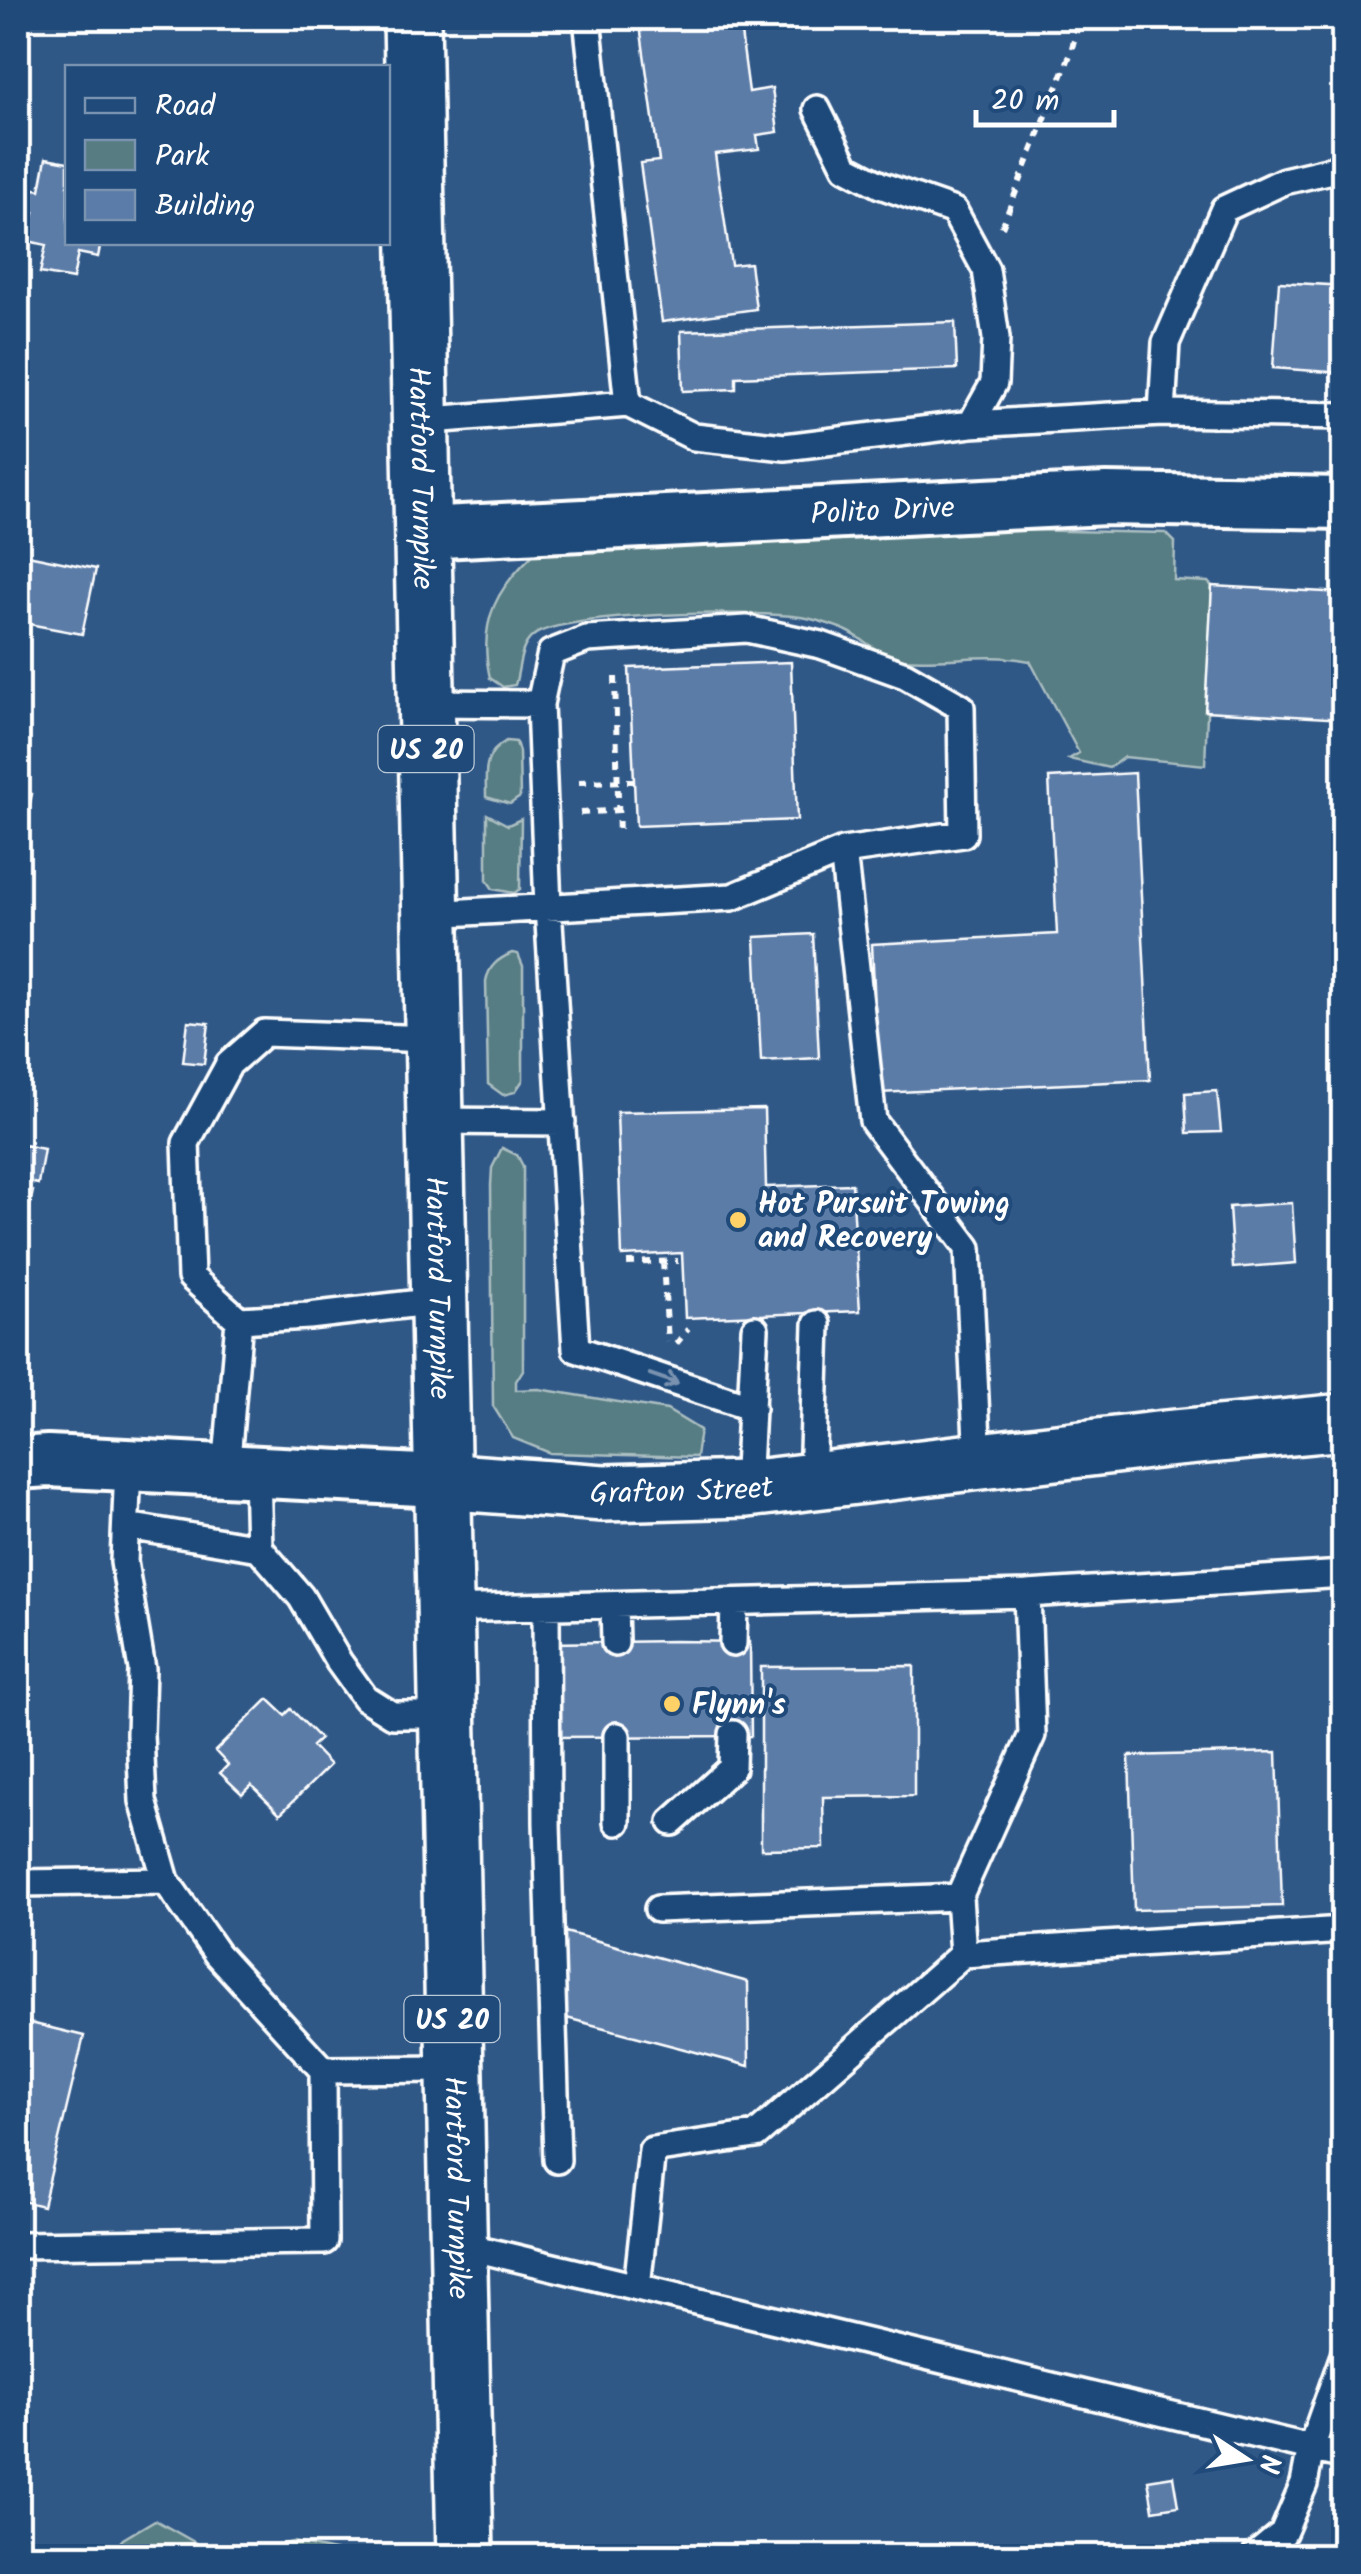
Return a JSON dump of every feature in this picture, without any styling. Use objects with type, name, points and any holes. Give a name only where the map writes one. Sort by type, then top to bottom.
[{"type":"main road","name":"Hartford Turnpike","points":[[412,18],[442,1609],[465,2556]]},
{"type":"main road","name":"Grafton Street","points":[[440,1482],[604,1493],[747,1489],[1165,1439],[1344,1422]]},
{"type":"main road","points":[[431,2556],[462,2428]]},
{"type":"street","name":"Polito Drive","points":[[421,533],[1106,499],[1344,502]]},
{"type":"street","name":"Grafton Street","points":[[18,1462],[48,1460],[440,1482]]},
{"type":"lane","points":[[588,18],[628,404]]},
{"type":"lane","points":[[817,109],[846,167],[880,185],[954,211],[986,270],[996,338],[994,383],[970,424]]},
{"type":"lane","points":[[1162,413],[1166,343],[1224,209],[1284,181],[1344,168]]},
{"type":"lane","points":[[419,421],[628,404],[694,437],[784,448],[970,424],[1162,413],[1344,416]]},
{"type":"lane","points":[[430,914],[548,907],[732,897],[843,851],[963,834],[961,707],[904,675],[821,645],[747,629],[587,639],[550,652],[540,704],[548,907],[576,1349],[752,1408]]},
{"type":"lane","points":[[425,703],[540,704]]},
{"type":"lane","points":[[843,851],[874,1121],[968,1248],[978,1462]]},
{"type":"lane","points":[[431,1039],[264,1033],[229,1064],[186,1143],[191,1277],[240,1320],[437,1301]]},
{"type":"lane","points":[[433,1121],[562,1122]]},
{"type":"lane","points":[[240,1320],[242,1471],[260,1548],[301,1597],[365,1698],[392,1715],[445,1715]]},
{"type":"lane","points":[[812,1482],[817,1324]]},
{"type":"lane","points":[[747,1489],[756,1328]]},
{"type":"lane","points":[[18,2244],[324,2241],[323,2070],[217,1954],[166,1881],[143,1801],[142,1669],[124,1562],[128,1466]]},
{"type":"lane","points":[[126,1526],[260,1548]]},
{"type":"lane","points":[[442,1609],[1027,1594],[1344,1574]]},
{"type":"lane","points":[[963,1954],[959,1897],[1032,1734],[1027,1594]]},
{"type":"lane","points":[[734,1604],[734,1643]]},
{"type":"lane","points":[[614,1605],[615,1643]]},
{"type":"lane","points":[[546,1607],[547,1823],[557,2160]]},
{"type":"lane","points":[[672,1822],[732,1768],[733,1734]]},
{"type":"lane","points":[[617,1736],[617,1822]]},
{"type":"lane","points":[[18,1882],[166,1881]]},
{"type":"lane","points":[[658,1909],[959,1897]]},
{"type":"lane","points":[[637,2287],[652,2150],[756,2136],[963,1954],[1344,1930]]},
{"type":"lane","points":[[323,2070],[453,2069]]},
{"type":"lane","points":[[457,2244],[1344,2456]]},
{"type":"lane","points":[[1255,2556],[1283,2533],[1304,2484],[1311,2448],[1344,2356]]},
{"type":"path","points":[[986,270],[1070,54],[1080,18]]},
{"type":"path","points":[[616,677],[619,837]]},
{"type":"path","points":[[618,781],[634,781]]},
{"type":"path","points":[[627,1263],[678,1261]]},
{"type":"path","points":[[663,1262],[668,1353]]},
{"type":"green space","points":[[911,528],[1166,533],[1175,542],[1174,580],[1208,582],[1212,586],[1205,765],[1124,757],[1109,768],[1069,759],[1079,753],[1030,661],[996,657],[894,658],[843,629],[789,616],[623,617],[551,628],[528,641],[515,685],[503,687],[490,678],[486,639],[494,606],[512,577],[539,549]]},
{"type":"green space","points":[[506,741],[516,742],[519,752],[520,797],[510,804],[486,797],[489,758]]},
{"type":"green space","points":[[487,814],[508,825],[521,819],[520,889],[514,893],[493,889],[487,880]]},
{"type":"green space","points":[[512,953],[518,954],[523,966],[523,1080],[515,1092],[503,1095],[488,1084],[486,981],[495,964]]},
{"type":"green space","points":[[502,1148],[517,1155],[523,1166],[523,1370],[516,1390],[539,1389],[667,1410],[700,1430],[696,1457],[550,1453],[513,1438],[493,1406],[491,1185],[492,1168]]},
{"type":"green space","points":[[155,2520],[219,2556],[108,2556],[123,2539]]},
{"type":"green space","points":[[292,2542],[353,2555],[354,2556],[237,2556]]},
{"type":"building","points":[[639,18],[739,18],[749,92],[772,88],[778,132],[757,135],[759,149],[715,154],[731,265],[750,263],[756,309],[662,322],[640,163],[659,161]]},
{"type":"building","points":[[46,158],[65,161],[65,245],[100,245],[98,257],[78,253],[73,279],[40,273],[46,245],[28,241],[34,212],[25,211],[29,188],[40,190]]},
{"type":"building","points":[[1279,282],[1344,286],[1344,373],[1273,368]]},
{"type":"building","points":[[955,322],[957,369],[736,377],[736,389],[683,391],[681,331]]},
{"type":"building","points":[[18,553],[96,569],[82,634],[18,622]]},
{"type":"building","points":[[1212,586],[1344,593],[1344,719],[1205,711]]},
{"type":"building","points":[[791,662],[797,820],[636,826],[629,668]]},
{"type":"building","points":[[1135,773],[1150,1080],[879,1093],[872,944],[1057,934],[1049,778]]},
{"type":"building","points":[[18,791],[32,794],[22,839],[18,838]]},
{"type":"building","points":[[813,934],[819,1058],[761,1061],[755,937]]},
{"type":"building","points":[[188,1021],[209,1023],[204,1064],[183,1062]]},
{"type":"building","points":[[1217,1091],[1221,1132],[1187,1133],[1185,1093]]},
{"type":"building","name":"Hot Pursuit Towing and Recovery","points":[[764,1109],[766,1187],[852,1184],[860,1311],[685,1318],[682,1253],[622,1256],[617,1112]]},
{"type":"building","points":[[24,1145],[44,1149],[38,1184],[18,1180]]},
{"type":"building","points":[[18,1188],[33,1191],[26,1224],[18,1222]]},
{"type":"building","points":[[1292,1203],[1296,1263],[1233,1268],[1229,1207]]},
{"type":"building","points":[[750,1642],[751,1736],[551,1737],[551,1643]]},
{"type":"building","points":[[914,1666],[914,1796],[823,1797],[824,1848],[761,1849],[761,1667]]},
{"type":"building","points":[[268,1699],[285,1715],[291,1709],[320,1739],[312,1746],[330,1765],[280,1814],[251,1785],[242,1794],[220,1773],[228,1765],[215,1751]]},
{"type":"building","points":[[1277,1752],[1282,1906],[1134,1910],[1129,1756]]},
{"type":"building","points":[[558,1930],[748,1982],[749,2066],[559,2016]]},
{"type":"building","points":[[18,2020],[84,2036],[43,2206],[18,2200]]},
{"type":"building","points":[[1173,2476],[1178,2506],[1153,2510],[1148,2480]]},
{"type":"place","name":"Hot Pursuit Towing and Recovery","points":[[738,1220]]},
{"type":"place","name":"Flynn's","points":[[672,1704]]}]
